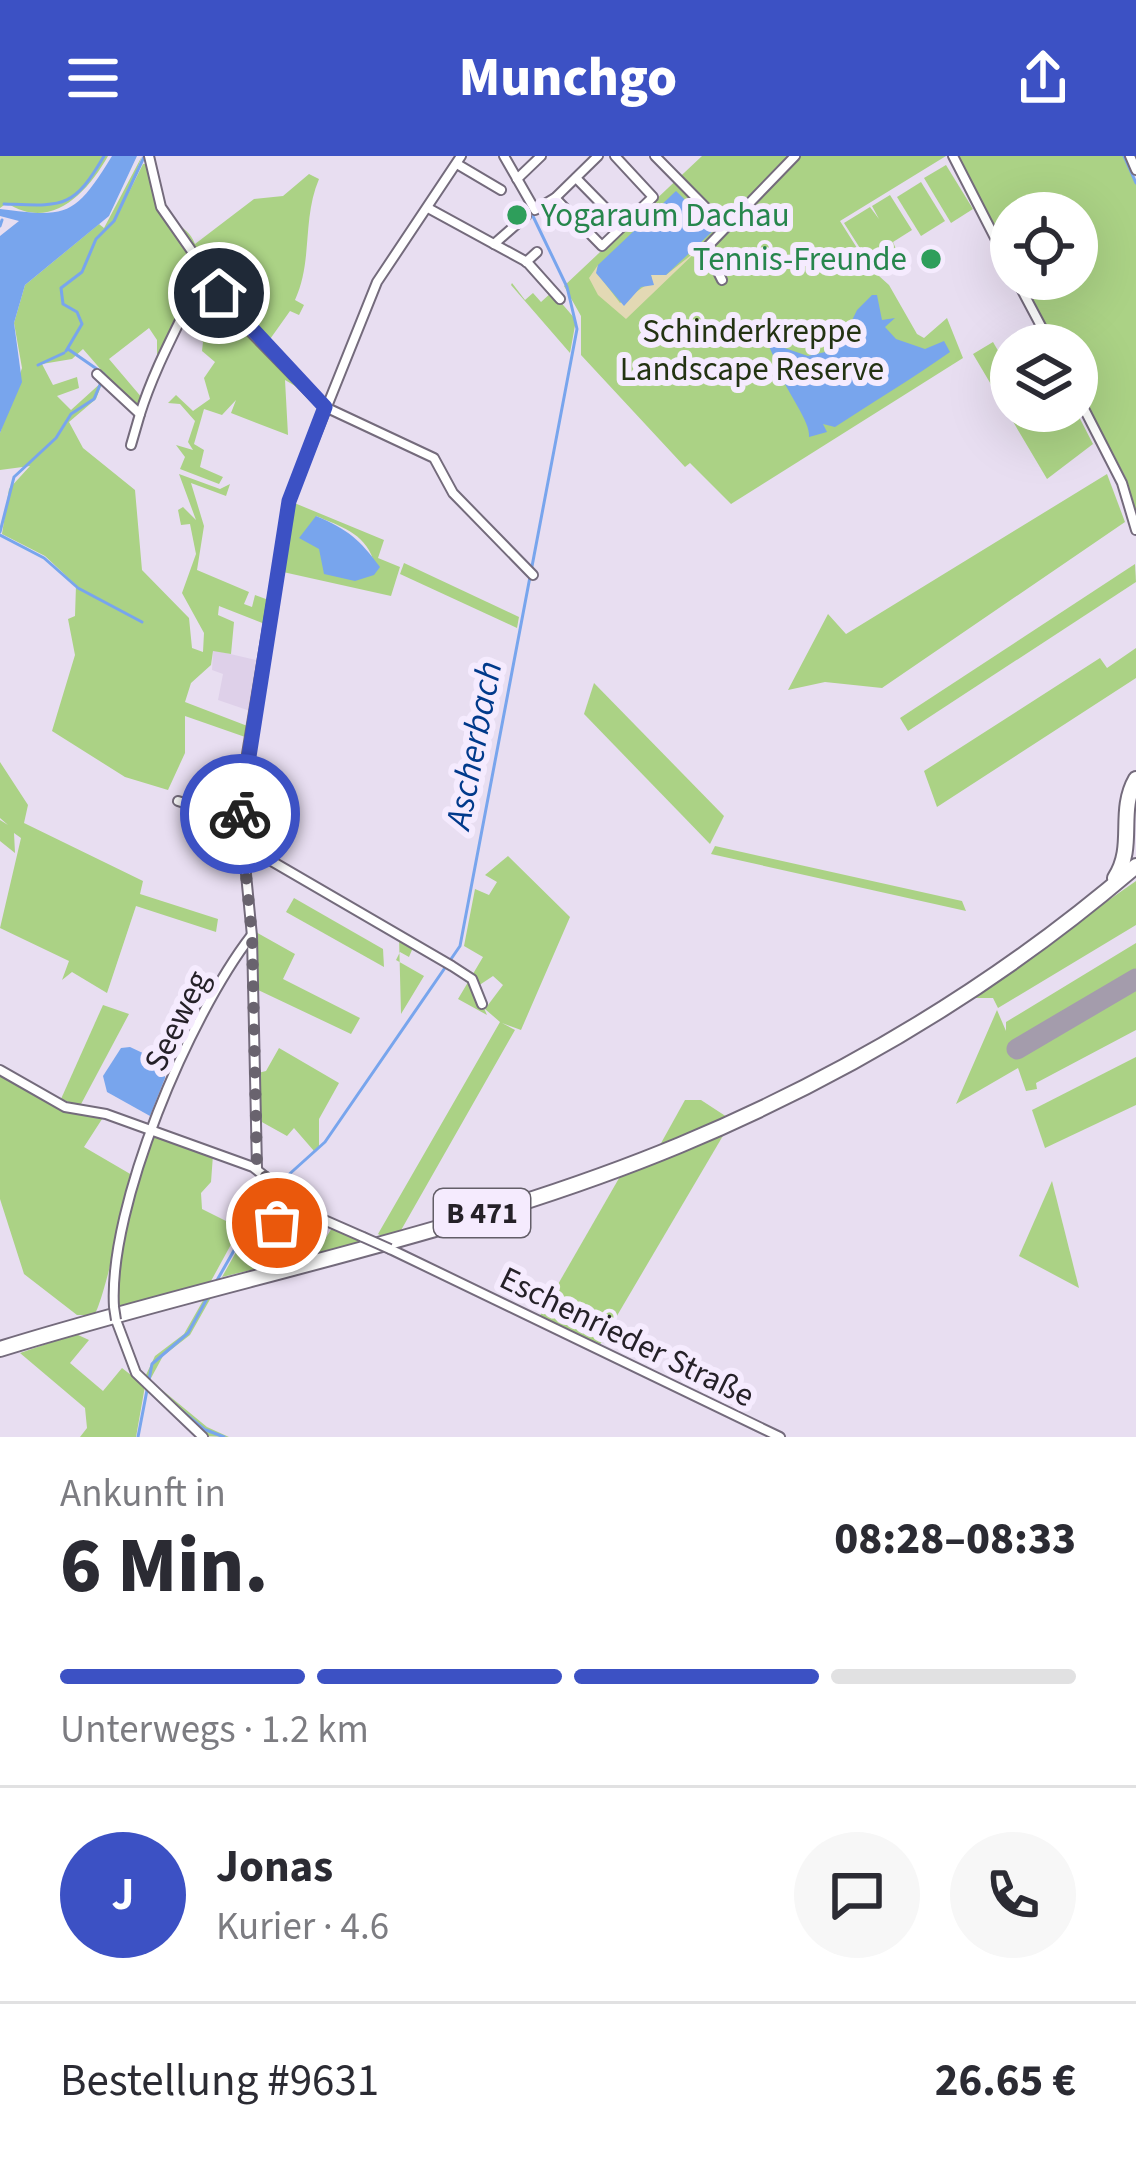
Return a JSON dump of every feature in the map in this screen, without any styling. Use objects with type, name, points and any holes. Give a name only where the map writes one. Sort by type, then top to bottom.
[{"type":"highway","points":[[1136,784],[1131,805],[1136,819]]},
{"type":"highway","points":[[1105,892],[1128,854],[1125,807],[1136,784]]},
{"type":"highway","name":"B 471","points":[[0,1349],[560,1189],[679,1145],[788,1096],[902,1034],[1000,971],[1136,866]]},
{"type":"highway","points":[[1105,892],[1136,878]]},
{"type":"street","points":[[148,156],[161,207],[242,322],[325,407],[434,458],[453,493],[531,573]]},
{"type":"street","points":[[504,156],[531,213]]},
{"type":"street","points":[[517,179],[541,156]]},
{"type":"street","points":[[494,244],[555,198],[598,156]]},
{"type":"street","points":[[555,198],[602,246],[653,197],[615,156]]},
{"type":"street","points":[[655,156],[724,227]]},
{"type":"street","points":[[722,280],[706,248],[795,156]]},
{"type":"street","points":[[953,156],[990,228]]},
{"type":"street","points":[[1130,156],[1136,170]]},
{"type":"street","points":[[257,1169],[252,936],[241,785],[289,501],[377,282],[459,160],[501,190]]},
{"type":"street","points":[[576,178],[623,226]]},
{"type":"street","points":[[428,208],[526,262],[560,299]]},
{"type":"street","points":[[518,274],[536,252]]},
{"type":"street","points":[[131,445],[157,359],[195,298],[203,272]]},
{"type":"street","points":[[97,374],[140,415]]},
{"type":"street","points":[[1096,432],[1121,483],[1136,530]]},
{"type":"street","points":[[178,801],[226,816],[242,837]]},
{"type":"street","points":[[245,859],[268,859],[448,963],[472,979],[482,1004]]},
{"type":"street","name":"Seeweg","points":[[203,1437],[146,1385],[114,1307],[125,1211],[151,1132],[191,1041],[252,936]]},
{"type":"street","name":"Eschenrieder Straße","points":[[0,1070],[65,1107],[106,1114],[257,1169],[314,1216],[780,1437]]},
{"type":"street","points":[[290,1198],[277,1223],[304,1236],[314,1216]]},
{"type":"shaded area","points":[[213,650],[264,662],[253,712],[218,700],[223,674],[212,670]]},
{"type":"shaded area","points":[[275,1191],[330,1228],[320,1247],[297,1255],[250,1232]]},
{"type":"green space","points":[[0,156],[108,156],[78,195],[52,211],[38,213],[7,203],[0,208]]},
{"type":"green space","points":[[142,156],[128,194],[143,164],[149,164],[165,209],[195,244],[254,199],[283,196],[309,174],[319,179],[295,300],[304,305],[299,315],[290,311],[268,342],[295,373],[220,294],[226,287],[219,292],[201,269],[207,261],[198,266],[195,298],[157,355],[157,340],[149,328],[109,359],[143,399],[136,410],[83,349],[72,359],[42,364],[53,385],[77,377],[79,388],[57,396],[71,410],[103,381],[96,399],[69,422],[83,448],[135,490],[142,570],[189,618],[192,648],[203,652],[204,633],[182,593],[196,554],[190,524],[181,525],[178,510],[183,507],[196,520],[179,474],[220,489],[230,484],[226,496],[191,483],[204,526],[197,570],[249,592],[244,604],[252,607],[255,595],[274,602],[270,626],[219,606],[218,615],[234,622],[231,654],[213,651],[211,665],[191,683],[185,702],[250,727],[248,738],[185,716],[185,753],[168,790],[125,777],[52,731],[75,655],[68,619],[75,616],[76,585],[45,556],[2,534],[9,489],[30,466],[0,470],[0,433],[22,368],[14,323],[25,285],[99,224],[104,228]]},
{"type":"green space","name":"Schinderkreppe Landscape Reserve","points":[[702,156],[946,156],[840,221],[869,267],[889,285],[917,334],[924,338],[947,318],[963,358],[731,504],[690,463],[685,467],[581,355],[581,316],[564,286]]},
{"type":"green space","points":[[956,156],[1124,156],[1136,183],[1136,516],[1127,480],[1098,425],[1098,324],[1045,324],[1032,300],[1098,300],[1098,192],[990,192],[990,220]]},
{"type":"green space","points":[[946,165],[973,209],[951,223],[924,178]]},
{"type":"green space","points":[[921,182],[945,221],[921,236],[897,197]]},
{"type":"green space","points":[[890,195],[912,230],[893,242],[896,249],[870,264],[844,223],[870,207],[879,219],[872,206]]},
{"type":"green space","points":[[511,285],[525,300],[533,293],[541,302],[552,292],[576,320],[570,353]]},
{"type":"green space","points":[[192,308],[211,323],[231,312],[302,390],[285,380],[288,435],[231,413],[236,400],[222,415],[204,409],[194,444],[204,450],[200,467],[223,477],[219,484],[180,469],[185,457],[176,445],[193,450],[188,442],[195,421],[180,404],[168,403],[176,395],[193,411],[210,399],[204,378],[215,362],[202,351],[203,342],[181,325]]},
{"type":"green space","points":[[990,344],[990,383],[973,354]]},
{"type":"green space","points":[[1019,432],[1087,432],[1093,444],[1047,479]]},
{"type":"green space","points":[[1107,474],[1125,522],[882,688],[825,682],[788,690],[828,614],[846,634]]},
{"type":"green space","points":[[292,502],[384,540],[378,558],[400,567],[391,596],[283,572]],"holes":[[[316,516],[357,537],[373,559],[323,559]]]},
{"type":"green space","points":[[404,563],[519,617],[517,628],[400,574]]},
{"type":"green space","points":[[1135,564],[1136,582],[908,731],[900,718]]},
{"type":"green space","points":[[1136,648],[1136,678],[937,807],[924,771],[1100,658],[1107,668]]},
{"type":"green space","points":[[594,683],[724,816],[710,844],[584,714]]},
{"type":"green space","points":[[0,762],[28,805],[24,823],[143,881],[140,894],[218,919],[216,932],[136,906],[107,993],[72,972],[62,980],[69,961],[0,928],[21,838],[14,833],[15,853],[0,841],[0,820],[8,825],[0,818]]},
{"type":"green space","points":[[715,846],[962,901],[966,911],[711,854]]},
{"type":"green space","points":[[508,856],[570,917],[521,1030],[502,1023],[515,1030],[400,1232],[383,1237],[378,1234],[500,1022],[485,1009],[503,985],[493,976],[475,988],[487,1015],[458,999],[483,957],[464,946],[475,889],[489,895],[497,882],[485,875]]},
{"type":"green space","points":[[1136,881],[1136,925],[998,1008],[993,998],[969,998]]},
{"type":"green space","points":[[294,898],[383,949],[384,967],[286,912]]},
{"type":"green space","points":[[254,931],[295,954],[283,979],[360,1018],[351,1034],[256,989]]},
{"type":"green space","points":[[399,937],[414,945],[409,957],[399,953]]},
{"type":"green space","points":[[1136,943],[1136,1030],[1036,1083],[1037,1089],[1026,1091],[1018,1068],[956,1104],[997,1010],[1006,1031],[1006,1022]]},
{"type":"green space","points":[[400,962],[424,976],[401,1014]]},
{"type":"green space","points":[[103,1005],[129,1014],[80,1106],[61,1099]]},
{"type":"green space","points":[[279,1048],[339,1083],[319,1119],[319,1146],[314,1151],[294,1128],[287,1136],[260,1121],[258,1073],[266,1071]]},
{"type":"green space","points":[[1136,1057],[1136,1105],[1045,1148],[1032,1110]]},
{"type":"green space","points":[[0,1073],[67,1109],[104,1116],[84,1147],[132,1175],[94,1315],[77,1315],[24,1274],[0,1199]]},
{"type":"green space","points":[[685,1100],[701,1100],[727,1117],[660,1145]]},
{"type":"green space","points":[[152,1134],[213,1155],[211,1182],[201,1193],[202,1209],[240,1228],[211,1281],[116,1307],[128,1208]]},
{"type":"green space","points":[[724,1134],[598,1348],[538,1319],[622,1173]]},
{"type":"green space","points":[[1052,1181],[1079,1288],[1019,1256]]},
{"type":"green space","points":[[332,1228],[367,1242],[222,1277],[252,1234],[297,1255],[320,1247]]},
{"type":"green space","points":[[213,1294],[190,1335],[163,1356],[150,1380],[207,1427],[229,1437],[204,1436],[144,1379],[155,1356],[184,1334],[205,1297]]},
{"type":"green space","points":[[76,1334],[89,1340],[70,1363],[103,1391],[122,1368],[145,1386],[136,1437],[80,1437],[87,1428],[85,1408],[20,1353]]},
{"type":"sand","points":[[700,248],[626,319],[598,295],[589,278],[598,265],[597,273],[620,303],[652,281],[651,275],[666,275]]},
{"type":"water","points":[[112,156],[137,156],[109,216],[25,285],[14,323],[22,382],[0,433],[0,236],[19,221],[0,216],[0,209],[41,213],[68,208],[88,191]]},
{"type":"water","points":[[676,191],[715,229],[666,275],[651,275],[654,285],[641,287],[624,306],[596,273],[598,265]]},
{"type":"water","points":[[877,295],[882,320],[895,318],[885,327],[896,339],[925,349],[944,341],[950,352],[835,427],[823,424],[827,432],[809,437],[778,369],[785,361],[776,362],[767,342],[808,356],[838,349],[857,310]]},
{"type":"water","points":[[316,516],[359,542],[380,567],[374,575],[355,581],[324,574],[319,549],[299,538]]},
{"type":"water","points":[[130,1047],[164,1063],[165,1078],[150,1116],[107,1092],[103,1076],[121,1048]]},
{"type":"waterway","points":[[4,204],[64,201],[83,187],[104,156]]},
{"type":"waterway","points":[[1124,156],[1136,183]]},
{"type":"waterway","points":[[66,351],[82,324],[77,312],[63,304],[61,288],[82,272],[96,239],[114,221],[144,157]]},
{"type":"waterway","name":"Ascherbach","points":[[216,1282],[265,1196],[325,1142],[460,946],[577,329],[567,287],[530,210]]},
{"type":"waterway","points":[[0,226],[2,220]]},
{"type":"waterway","points":[[68,349],[104,374]]},
{"type":"waterway","points":[[38,365],[64,353]]},
{"type":"waterway","points":[[0,532],[14,477],[56,438],[71,414],[94,399],[102,380]]},
{"type":"waterway","points":[[0,535],[44,558],[78,588],[142,622]]},
{"type":"waterway","name":"Ascherbach","points":[[138,1437],[152,1364],[188,1333],[209,1295]]},
{"type":"waterway","points":[[177,1407],[204,1429]]},
{"type":"waterway","points":[[206,1430],[224,1437]]},
{"type":"runway","points":[[1017,1049],[1136,979]]},
{"type":"way so far","points":[[240,814],[252,936],[260,1136],[257,1169],[290,1198],[277,1223]]},
{"type":"place","name":"Yogaraum Dachau","points":[[517,215]]},
{"type":"place","name":"Tennis-Freunde","points":[[931,259]]},
{"type":"route","points":[[219,293],[325,407],[289,501],[240,814]]}]
